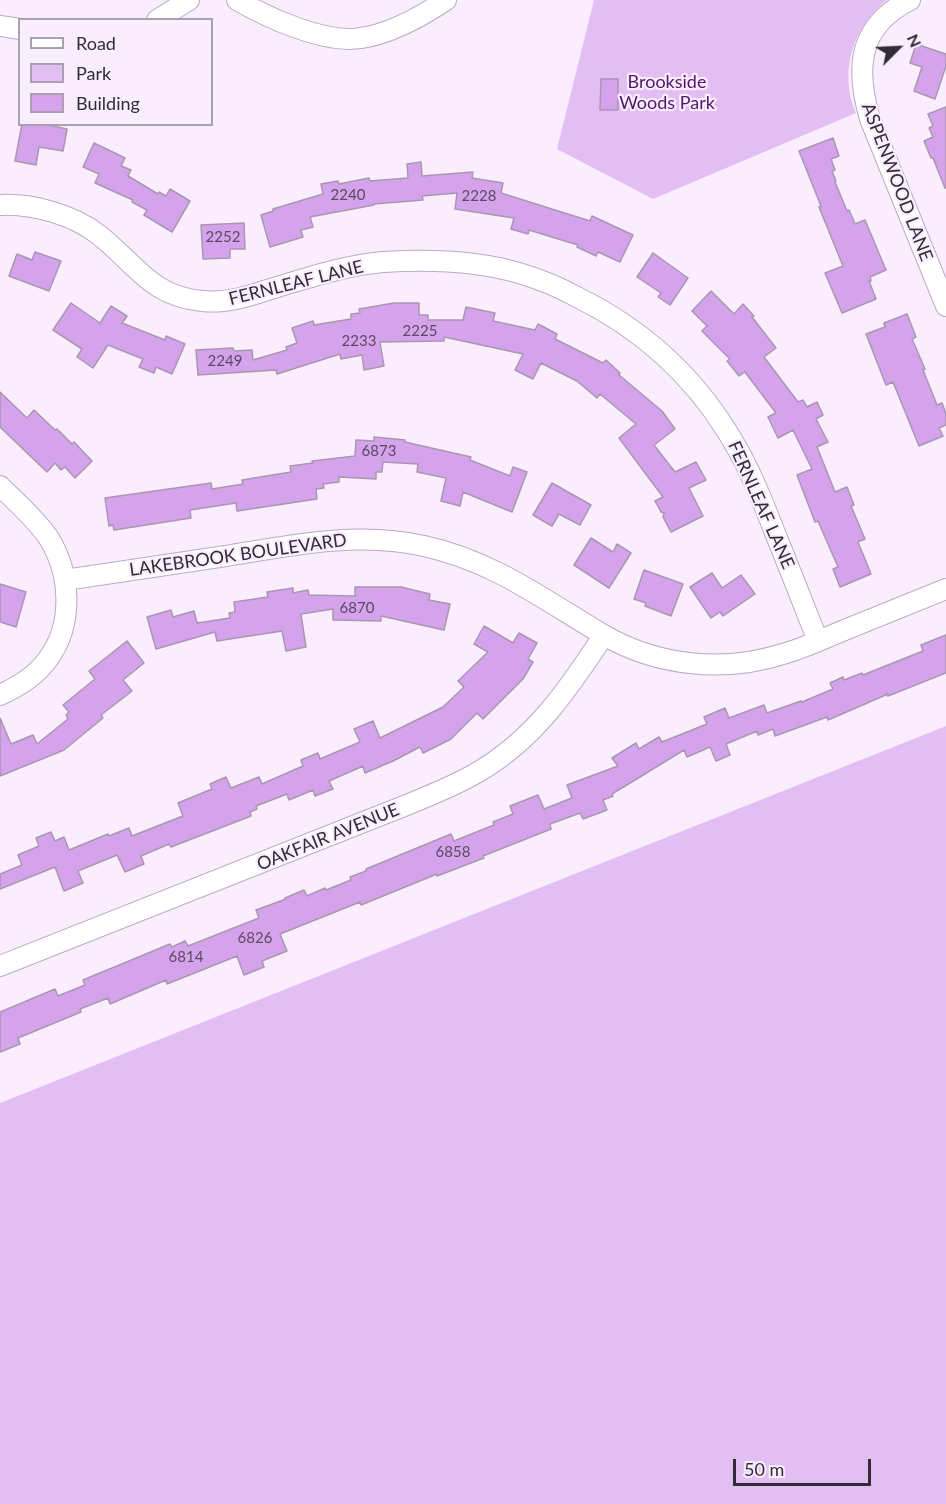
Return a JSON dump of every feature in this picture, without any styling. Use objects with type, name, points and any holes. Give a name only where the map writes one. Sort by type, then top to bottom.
[{"type":"street","points":[[160,18],[189,0]]},
{"type":"street","points":[[237,0],[311,32],[347,39],[368,37],[395,27],[424,14],[446,0]]},
{"type":"street","name":"ASPENWOOD LANE","points":[[908,1],[883,19],[869,38],[862,59],[863,91],[870,119],[946,306]]},
{"type":"street","points":[[0,27],[18,28]]},
{"type":"street","name":"FERNLEAF LANE","points":[[0,205],[36,207],[83,225],[101,236],[151,282],[168,292],[188,299],[206,302],[232,300],[363,265],[437,261],[475,264],[518,273],[547,282],[600,308],[625,324],[671,360],[701,393],[725,427],[756,487],[818,641]]},
{"type":"street","points":[[0,486],[48,537],[62,566],[65,580],[65,615],[61,632],[48,659],[33,676],[0,695]]},
{"type":"street","name":"LAKEBROOK BOULEVARD","points":[[65,580],[307,543],[356,539],[381,540],[442,550],[491,568],[604,635],[628,646],[658,657],[713,665],[746,662],[787,653],[946,589]]},
{"type":"street","name":"OAKFAIR AVENUE","points":[[0,966],[435,794],[470,777],[509,751],[540,723],[562,696],[604,635]]},
{"type":"green space","name":"Brookside Woods Park","points":[[594,0],[887,0],[865,23],[852,51],[848,82],[856,113],[653,199],[557,149]]},
{"type":"green space","points":[[946,726],[946,1504],[0,1504],[0,1103]]},
{"type":"building","points":[[916,44],[946,54],[946,66],[935,99],[914,91],[922,67],[910,63]]},
{"type":"building","points":[[601,79],[618,79],[618,110],[600,110]]},
{"type":"building","points":[[946,107],[945,188],[924,141],[933,137],[929,128],[933,126],[928,114]]},
{"type":"building","points":[[22,126],[53,126],[67,129],[63,151],[39,147],[36,165],[15,161]]},
{"type":"building","points":[[833,138],[839,156],[831,159],[835,170],[832,171],[835,182],[855,224],[865,220],[886,270],[870,277],[871,281],[869,281],[876,299],[842,313],[825,273],[843,266],[799,151]]},
{"type":"building","points":[[94,143],[125,158],[121,166],[131,170],[128,176],[158,194],[159,192],[166,196],[170,189],[190,201],[172,232],[144,215],[147,210],[132,202],[133,200],[95,183],[99,174],[83,167]]},
{"type":"building","points":[[421,162],[422,176],[473,172],[472,178],[503,183],[501,193],[590,221],[592,216],[633,235],[620,262],[598,252],[596,256],[577,247],[578,245],[529,230],[528,234],[511,229],[514,218],[455,209],[457,193],[422,196],[423,200],[374,204],[310,217],[313,227],[301,230],[303,237],[270,247],[261,215],[273,209],[323,194],[321,184],[338,181],[339,184],[369,178],[370,181],[408,178],[407,164]]},
{"type":"building","points":[[244,223],[245,249],[230,249],[230,258],[203,259],[201,225]]},
{"type":"building","points":[[35,252],[61,261],[49,291],[9,276],[17,254],[32,260]]},
{"type":"building","points":[[653,253],[688,278],[670,305],[658,297],[661,293],[637,277]]},
{"type":"building","points":[[711,291],[734,314],[743,304],[776,348],[764,357],[798,402],[803,400],[807,407],[817,402],[823,415],[816,419],[828,442],[817,447],[835,492],[847,487],[854,505],[851,506],[865,539],[858,542],[871,574],[840,587],[833,569],[838,567],[818,521],[815,522],[797,475],[812,469],[793,430],[778,438],[768,417],[776,413],[745,372],[739,376],[727,361],[730,359],[702,331],[707,326],[692,311]]},
{"type":"building","points":[[71,303],[100,323],[111,306],[127,316],[122,323],[165,340],[166,336],[185,344],[172,374],[156,367],[154,373],[139,367],[143,359],[108,345],[93,368],[77,357],[82,349],[53,330]]},
{"type":"building","points":[[394,303],[419,303],[419,315],[428,315],[428,320],[463,320],[466,307],[495,313],[493,321],[535,330],[538,324],[557,334],[555,339],[603,363],[606,360],[620,373],[619,375],[662,411],[675,429],[654,445],[675,472],[696,462],[706,480],[689,488],[703,516],[671,532],[663,517],[664,513],[655,501],[663,497],[619,438],[636,424],[600,394],[597,398],[577,381],[541,363],[533,379],[515,370],[523,354],[444,337],[444,341],[380,342],[384,366],[364,370],[362,355],[341,359],[340,354],[277,374],[276,370],[198,375],[196,350],[233,348],[234,351],[252,350],[253,360],[287,350],[286,347],[297,343],[292,328],[313,321],[314,325],[351,319],[351,314],[360,313],[359,309]]},
{"type":"building","points":[[907,314],[916,337],[912,339],[925,369],[923,370],[937,405],[942,403],[946,414],[946,425],[939,428],[943,436],[919,446],[893,382],[886,385],[866,334],[885,327],[884,323]]},
{"type":"building","points":[[0,392],[27,418],[34,410],[72,444],[74,442],[92,461],[75,478],[65,467],[61,470],[55,463],[47,472],[0,427]]},
{"type":"building","points":[[374,437],[405,440],[405,442],[471,457],[470,460],[510,476],[513,467],[527,472],[512,512],[463,492],[460,506],[441,501],[446,478],[417,472],[418,464],[383,462],[382,472],[376,472],[376,479],[339,477],[339,482],[323,484],[324,488],[316,489],[317,499],[237,511],[236,503],[190,510],[191,518],[114,530],[113,525],[109,526],[105,498],[211,483],[212,489],[243,484],[242,480],[291,472],[290,466],[355,456],[356,440],[374,441]]},
{"type":"building","points":[[552,483],[591,505],[580,525],[559,514],[552,526],[533,515]]},
{"type":"building","points":[[591,538],[613,552],[617,544],[631,553],[609,588],[574,565]]},
{"type":"building","points":[[644,570],[683,584],[671,616],[634,599]]},
{"type":"building","points":[[712,573],[722,588],[741,575],[755,594],[723,616],[720,612],[711,618],[690,587]]},
{"type":"building","points":[[0,584],[26,592],[16,627],[0,622]]},
{"type":"building","points":[[355,587],[401,587],[430,594],[429,600],[450,604],[444,630],[381,616],[381,621],[333,620],[333,609],[301,614],[306,647],[286,651],[282,631],[217,641],[215,632],[156,649],[147,617],[171,610],[173,617],[194,611],[197,623],[230,618],[229,613],[235,612],[234,602],[268,597],[267,592],[293,588],[293,593],[308,590],[309,595],[355,596]]},
{"type":"building","points":[[484,626],[513,643],[519,633],[537,643],[528,659],[533,662],[523,679],[483,719],[477,713],[451,739],[423,753],[420,747],[365,773],[363,766],[329,781],[333,789],[315,796],[313,790],[289,800],[287,794],[256,806],[257,809],[250,812],[251,816],[141,856],[144,864],[125,872],[117,855],[78,871],[83,883],[64,891],[55,867],[0,889],[0,874],[22,865],[18,855],[39,846],[36,838],[51,832],[55,841],[64,837],[69,850],[129,828],[132,836],[183,816],[178,803],[212,789],[210,784],[226,777],[231,788],[259,777],[262,784],[303,766],[301,760],[318,753],[320,759],[360,742],[354,729],[373,721],[380,738],[443,707],[464,687],[458,681],[488,652],[474,644]]},
{"type":"building","points":[[946,635],[946,673],[888,696],[888,694],[828,720],[827,717],[775,736],[773,729],[758,735],[757,731],[726,744],[730,755],[716,761],[710,747],[687,757],[684,750],[612,794],[613,796],[603,800],[607,810],[583,819],[580,813],[550,824],[551,829],[483,856],[484,858],[437,876],[437,874],[361,905],[360,902],[280,934],[287,951],[262,961],[264,967],[244,975],[237,956],[167,984],[166,980],[110,1004],[108,998],[80,1009],[81,1012],[18,1038],[20,1044],[0,1052],[0,1012],[55,989],[58,996],[85,985],[83,980],[170,944],[172,947],[185,941],[188,946],[259,918],[256,910],[304,890],[307,896],[325,888],[326,890],[351,880],[350,877],[366,869],[451,834],[454,841],[494,825],[493,822],[513,814],[510,806],[538,795],[544,809],[572,798],[567,785],[618,766],[612,758],[636,743],[639,749],[659,737],[662,742],[707,724],[704,717],[725,708],[729,718],[764,705],[767,713],[802,702],[833,689],[830,683],[843,677],[844,680],[862,673],[863,675],[923,651],[921,645]]},
{"type":"building","points":[[127,641],[144,663],[123,680],[132,691],[101,715],[103,718],[64,750],[0,776],[0,718],[11,744],[33,735],[37,744],[68,719],[66,715],[69,712],[63,705],[95,679],[89,671]]}]
